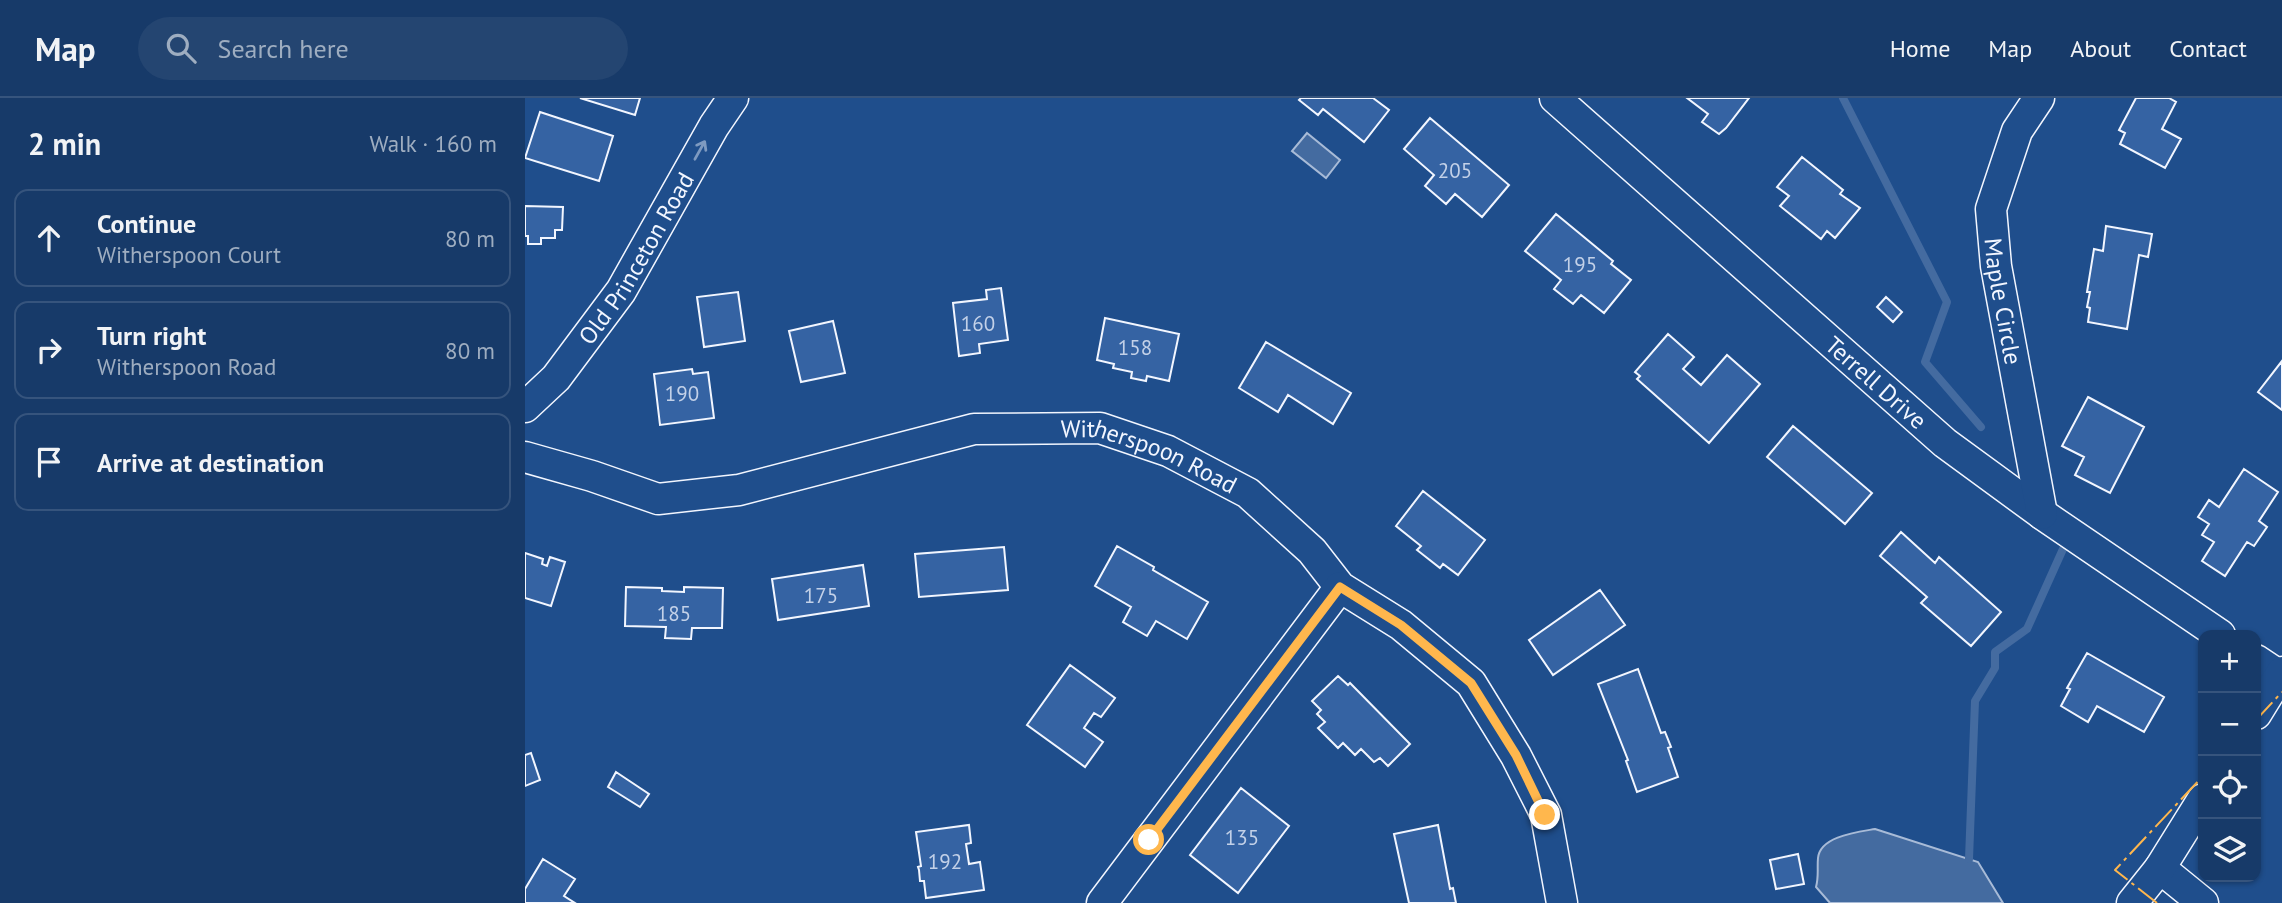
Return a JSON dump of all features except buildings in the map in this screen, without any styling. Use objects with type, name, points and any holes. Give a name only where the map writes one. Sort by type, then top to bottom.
[{"type":"street","name":"Old Princeton Road","points":[[525,407],[556,378],[621,291],[714,126],[733,98]]},
{"type":"street","name":"Terrell Drive","points":[[1555,98],[1945,443],[2042,514],[2213,630]]},
{"type":"street","name":"Maple Circle","points":[[2039,98],[2017,131],[1991,209],[1998,279],[2042,514]]},
{"type":"street","name":"Witherspoon Road","points":[[525,457],[593,476],[658,499],[739,489],[974,429],[1100,428],[1168,451],[1248,493],[1312,551],[1340,587],[1401,625],[1471,683],[1516,755],[1545,815],[1562,903]]},
{"type":"street","points":[[1102,903],[1340,587]]},
{"type":"street","points":[[2261,700],[2272,669]]},
{"type":"street","points":[[2133,903],[2160,868],[2198,807]]},
{"type":"street","points":[[2160,868],[2203,903]]},
{"type":"water","points":[[1307,133],[1340,160],[1326,178],[1292,151]]},
{"type":"water","points":[[1875,829],[1978,862],[2003,903],[1830,903],[1816,887],[1820,851],[1841,836]]},
{"type":"waterway","points":[[1843,98],[1947,302],[1925,362],[1981,427]]},
{"type":"waterway","points":[[1969,859],[1975,701],[1995,668],[1995,652],[2027,629],[2063,549]]},
{"type":"power","points":[[2261,715],[2282,692]]},
{"type":"power","points":[[2157,903],[2115,870],[2198,781]]},
{"type":"route","points":[[1149,840],[1340,587],[1401,625],[1471,683],[1516,755],[1545,815]]}]
